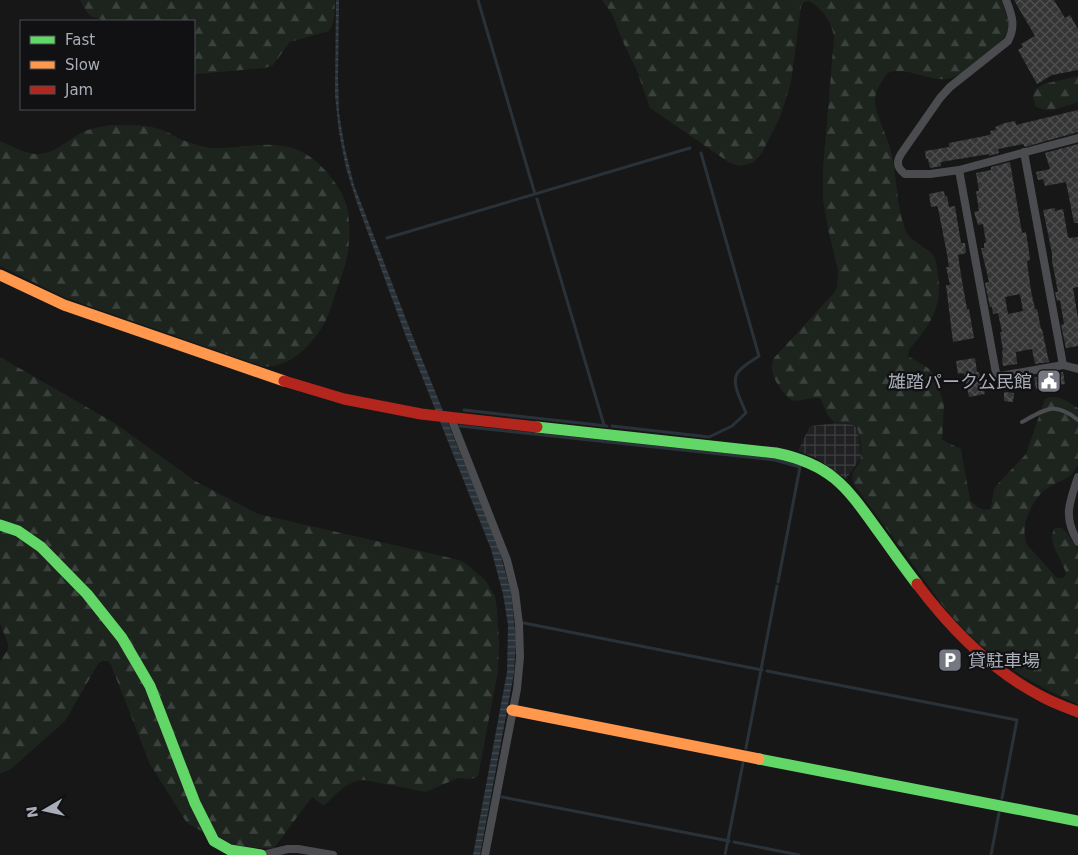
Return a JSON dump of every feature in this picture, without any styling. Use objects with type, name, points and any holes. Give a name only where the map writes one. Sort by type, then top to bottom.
[{"type":"street","points":[[1006,0],[1014,23],[1008,41],[950,87],[940,98],[898,159],[898,165],[905,174],[930,174],[959,170],[1078,138]]},
{"type":"street","points":[[1024,152],[1063,365]]},
{"type":"street","points":[[959,170],[996,373],[1000,376],[1063,365],[1078,369]]},
{"type":"street","points":[[0,275],[64,305],[293,384],[352,401],[449,418],[776,453],[796,457],[833,477],[849,491],[941,615],[973,650],[994,667],[1026,688],[1048,700],[1078,712]]},
{"type":"street","points":[[449,418],[502,544],[515,592],[519,624],[520,657],[485,855]]},
{"type":"street","points":[[1078,477],[1070,499],[1068,515],[1072,532],[1078,542]]},
{"type":"street","points":[[0,525],[10,526],[24,532],[36,542],[88,593],[123,637],[150,686],[198,811],[211,836],[218,844],[238,853],[262,855],[288,849],[298,849],[333,855]]},
{"type":"street","points":[[512,710],[1078,821]]},
{"type":"lane","points":[[1022,422],[1046,409],[1054,408],[1067,411],[1078,420]]},
{"type":"shaded area","points":[[336,0],[339,0],[339,113],[354,185],[411,332],[498,546],[511,592],[516,640],[514,673],[480,855],[473,855],[507,672],[508,625],[503,594],[491,549],[405,334],[346,168],[339,132],[335,95]]},
{"type":"shaded area","points":[[839,423],[855,425],[858,431],[861,457],[846,479],[818,459],[798,451],[810,426]]},
{"type":"green space","points":[[80,0],[335,0],[334,20],[329,31],[290,42],[273,65],[265,68],[195,74],[195,20],[104,20],[91,15]]},
{"type":"green space","points":[[602,0],[1001,0],[1008,28],[1004,39],[999,44],[966,70],[952,78],[931,78],[902,71],[888,73],[881,82],[875,100],[879,119],[891,151],[900,210],[905,229],[913,240],[932,254],[937,267],[939,288],[936,308],[928,325],[909,350],[908,356],[928,368],[935,377],[944,404],[942,440],[961,449],[970,500],[982,509],[991,508],[994,488],[1026,454],[1045,399],[1049,397],[1058,398],[1078,408],[1078,464],[1072,474],[1045,490],[1035,501],[1027,516],[1024,532],[1028,546],[1057,578],[1063,578],[1066,574],[1053,545],[1052,533],[1055,528],[1062,528],[1078,550],[1078,704],[1040,686],[1006,665],[961,627],[947,611],[855,486],[852,477],[860,461],[861,453],[861,442],[857,428],[851,424],[834,422],[827,414],[821,399],[791,400],[779,386],[773,375],[772,364],[774,358],[833,294],[837,287],[838,270],[823,200],[823,169],[834,38],[826,16],[814,4],[809,1],[803,2],[791,82],[781,115],[762,153],[754,162],[741,166],[730,163],[650,108],[637,71],[612,14]]},
{"type":"green space","points":[[1078,76],[1078,102],[1051,110],[1040,109],[1035,106],[1033,96],[1036,89],[1044,84]]},
{"type":"green space","points":[[111,125],[151,127],[188,142],[213,148],[262,145],[286,146],[309,156],[332,178],[347,207],[349,246],[330,311],[319,332],[306,348],[281,364],[262,366],[66,298],[0,266],[0,141],[25,152],[40,154],[56,149],[84,131]]},
{"type":"green space","points":[[0,357],[116,424],[195,481],[258,514],[455,559],[464,562],[486,581],[495,596],[497,610],[498,671],[478,776],[472,779],[458,778],[426,792],[364,780],[358,781],[342,789],[324,806],[312,797],[274,848],[240,846],[217,836],[212,831],[152,684],[38,540],[0,522]]},
{"type":"green space","points":[[0,528],[22,535],[104,617],[147,687],[203,832],[187,823],[150,764],[108,661],[102,661],[98,664],[65,721],[11,769],[0,774],[0,662],[8,649],[8,644],[0,623]]},
{"type":"building","points":[[1014,0],[1054,0],[1065,18],[1070,15],[1078,29],[1078,70],[1052,75],[1037,84],[1018,50],[1023,47],[1021,44],[1035,36]]},
{"type":"building","points":[[1078,110],[1078,132],[1025,147],[1023,144],[998,149],[999,153],[989,156],[989,154],[941,162],[941,166],[930,168],[928,159],[926,159],[925,151],[949,147],[949,143],[991,134],[990,131],[996,130],[995,127],[1005,123],[1015,121],[1016,125]]},
{"type":"building","points":[[1078,144],[1078,223],[1074,223],[1066,182],[1045,186],[1043,179],[1038,180],[1036,172],[1050,169],[1045,153]]},
{"type":"building","points":[[1010,162],[1022,233],[1026,232],[1030,259],[1027,262],[1031,291],[1049,362],[1035,364],[1032,349],[1016,352],[1017,364],[1003,366],[1000,332],[1002,332],[998,313],[993,314],[985,283],[989,282],[981,248],[984,248],[984,243],[986,243],[983,224],[978,225],[974,212],[979,211],[976,191],[979,191],[976,173],[991,170],[991,167]],"holes":[[[1020,294],[1023,311],[1008,314],[1005,297]]]},
{"type":"building","points":[[944,191],[949,207],[955,206],[961,243],[965,243],[966,253],[958,255],[974,338],[953,342],[946,285],[950,285],[946,267],[949,267],[947,254],[938,208],[937,206],[931,207],[929,194]]},
{"type":"building","points":[[1055,208],[1055,211],[1063,209],[1068,237],[1078,237],[1078,287],[1073,288],[1078,318],[1078,346],[1066,348],[1061,325],[1064,324],[1060,300],[1057,301],[1055,292],[1058,292],[1043,210]]},
{"type":"building","points":[[975,358],[977,372],[979,372],[985,394],[969,397],[964,373],[958,374],[956,361]]},
{"type":"building","name":"雄踏パーク公民館","points":[[1059,371],[1059,373],[1063,372],[1065,384],[1036,389],[1034,377]]},
{"type":"building","points":[[1004,392],[1014,393],[1013,402],[1004,401]]},
{"type":"waterway","points":[[478,0],[535,194]]},
{"type":"waterway","points":[[387,238],[690,148]]},
{"type":"waterway","points":[[612,426],[709,437],[732,426],[746,413],[737,392],[736,375],[743,367],[759,356],[701,153]]},
{"type":"waterway","points":[[537,199],[604,425]]},
{"type":"waterway","points":[[464,410],[607,426]]},
{"type":"waterway","points":[[460,426],[775,460],[800,467],[778,582]]},
{"type":"waterway","points":[[746,748],[777,586]]},
{"type":"waterway","points":[[524,623],[762,670]]},
{"type":"waterway","points":[[767,671],[1017,720],[1002,798]]},
{"type":"waterway","points":[[725,855],[743,763]]},
{"type":"waterway","points":[[502,797],[729,841]]},
{"type":"waterway","points":[[991,855],[999,813]]},
{"type":"waterway","points":[[734,842],[799,855]]},
{"type":"traffic: fast","points":[[537,427],[776,453],[810,463],[835,479],[855,500],[917,584]]},
{"type":"traffic: fast","points":[[0,525],[18,531],[41,547],[87,594],[122,638],[150,686],[195,803],[214,841],[230,850],[261,855]]},
{"type":"traffic: fast","points":[[759,759],[1078,821]]},
{"type":"traffic: slow","points":[[0,275],[64,305],[284,381]]},
{"type":"traffic: slow","points":[[512,710],[759,759]]},
{"type":"traffic: jam","points":[[284,381],[344,399],[421,414],[537,427]]},
{"type":"traffic: jam","points":[[917,584],[957,632],[1004,673],[1039,695],[1078,712]]},
{"type":"place","name":"雄踏パーク公民館","points":[[1049,381]]},
{"type":"place","name":"貸駐車場","points":[[950,660]]}]
